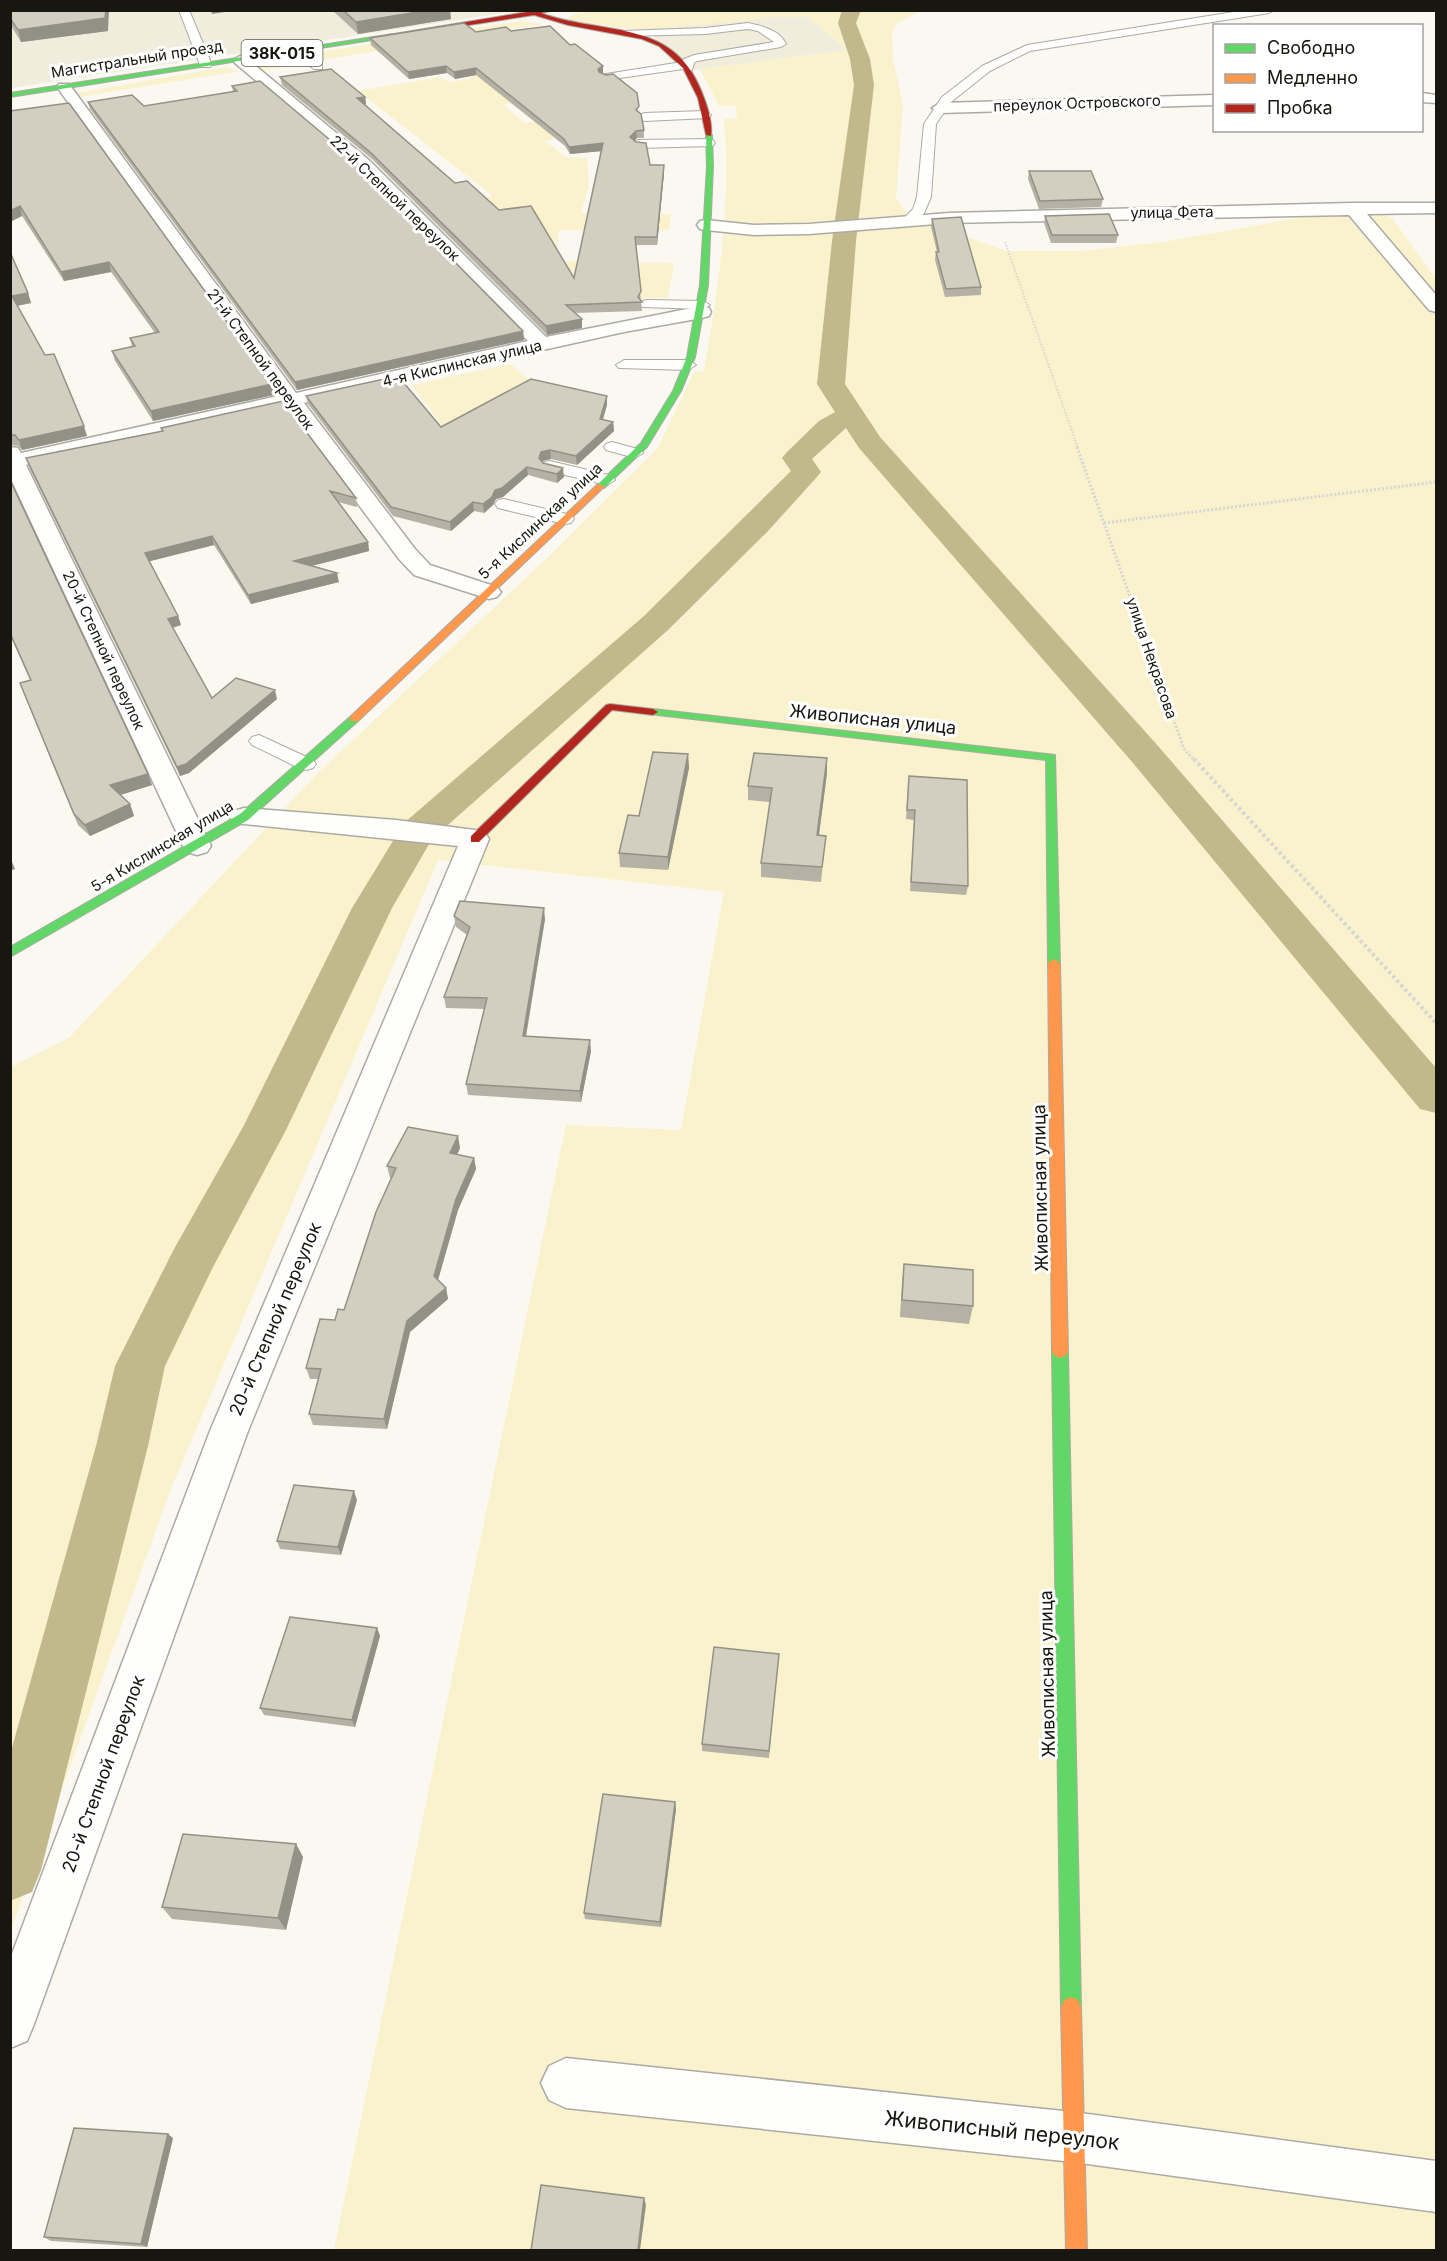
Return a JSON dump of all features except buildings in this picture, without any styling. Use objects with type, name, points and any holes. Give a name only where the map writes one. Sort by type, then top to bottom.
[{"type":"street","name":"Магистральный проезд","points":[[10,95],[554,10]]},
{"type":"street","name":"5-я Кислинская улица","points":[[10,953],[244,817],[306,764],[489,592],[635,453],[650,435],[688,365],[702,308],[709,143],[700,94],[687,67],[661,44],[627,33],[569,26],[545,19],[535,13]]},
{"type":"street","name":"22-й Степной переулок","points":[[240,60],[364,164],[543,345]]},
{"type":"street","name":"21-й Степной переулок","points":[[64,87],[292,401],[407,554],[422,570],[489,592]]},
{"type":"street","name":"переулок Островского","points":[[940,108],[1213,100]]},
{"type":"street","points":[[1352,208],[1437,306]]},
{"type":"street","name":"улица Фета","points":[[706,225],[754,230],[809,229],[996,216],[1437,208]]},
{"type":"street","name":"4-я Кислинская улица","points":[[12,459],[292,401],[702,308]]},
{"type":"street","name":"20-й Степной переулок","points":[[12,459],[197,846]]},
{"type":"street","name":"Живописная улица","points":[[475,839],[610,707],[1051,757],[1072,2137],[1077,2250]]},
{"type":"street","points":[[244,817],[396,829],[475,839]]},
{"type":"street","name":"20-й Степной переулок","points":[[10,2024],[229,1431],[475,839]]},
{"type":"street","name":"Живописный переулок","points":[[566,2083],[1072,2137],[1437,2187]]},
{"type":"lane","points":[[184,10],[206,65]]},
{"type":"lane","points":[[908,221],[919,210],[924,197],[930,124],[934,114],[954,92],[1010,55],[1027,48],[1269,10]]},
{"type":"lane","points":[[605,74],[687,67],[688,61],[694,58],[781,44],[762,28],[748,26],[705,31],[627,33]]},
{"type":"lane","points":[[295,51],[318,67]]},
{"type":"lane","points":[[644,117],[705,115]]},
{"type":"lane","points":[[638,144],[709,143]]},
{"type":"lane","points":[[647,304],[702,308]]},
{"type":"lane","points":[[624,365],[688,365]]},
{"type":"lane","points":[[612,447],[635,453]]},
{"type":"lane","points":[[550,466],[607,480]]},
{"type":"lane","points":[[504,504],[565,519]]},
{"type":"lane","points":[[259,741],[306,764]]},
{"type":"path","name":"улица Некрасова","points":[[996,216],[1184,749],[1437,1023]]},
{"type":"path","points":[[1104,523],[1437,482]]},
{"type":"shaded area","points":[[600,10],[920,11],[896,24],[892,33],[893,59],[903,105],[896,198],[909,217],[1007,251],[1080,251],[1163,242],[1350,209],[1370,209],[1392,218],[1436,279],[1436,2250],[334,2250],[566,1125],[681,1130],[724,892],[438,860],[172,1486],[11,1929],[11,1067],[69,1038],[317,774],[546,559],[658,448],[694,372],[704,371],[719,277],[725,213],[724,119],[737,118],[736,106],[719,106],[700,69],[847,50],[808,17],[763,17],[763,19],[640,30],[570,21],[569,17],[575,14]]},
{"type":"shaded area","points":[[11,11],[516,11],[11,88]]},
{"type":"shaded area","points":[[802,12],[848,50],[684,71],[645,26]]},
{"type":"shaded area","points":[[521,21],[543,24],[315,61],[306,54]]},
{"type":"shaded area","points":[[297,56],[306,63],[260,71],[256,65],[261,62]]},
{"type":"shaded area","points":[[453,60],[542,97],[503,105],[525,123],[556,118],[575,134],[545,141],[566,157],[587,158],[589,187],[581,213],[671,214],[670,230],[559,230],[556,261],[674,263],[668,298],[629,299],[628,274],[549,274],[475,200],[493,196],[358,91],[440,77],[449,82],[471,79]]},
{"type":"shaded area","points":[[225,67],[240,71],[79,97],[77,93]]},
{"type":"shaded area","points":[[510,364],[547,395],[444,428],[412,385]]},
{"type":"waterway","points":[[852,10],[847,23],[860,59],[864,85],[844,241],[831,384],[869,442],[1146,755],[1436,1097]]},
{"type":"waterway","points":[[10,1870],[122,1446],[140,1366],[191,1263],[264,1130],[372,908],[417,832],[656,623],[758,523],[806,472],[797,458],[815,439],[837,422],[852,417]]},
{"type":"traffic: fast","points":[[10,95],[391,35]]},
{"type":"traffic: fast","points":[[601,486],[644,445],[677,391],[691,357],[704,285],[710,166],[709,135]]},
{"type":"traffic: fast","points":[[653,712],[1051,757],[1054,963]]},
{"type":"traffic: fast","points":[[10,953],[244,817],[354,719]]},
{"type":"traffic: fast","points":[[1060,1352],[1071,2007]]},
{"type":"traffic: slow","points":[[354,719],[601,486]]},
{"type":"traffic: slow","points":[[1054,963],[1060,1352]]},
{"type":"traffic: slow","points":[[1071,2007],[1077,2250]]},
{"type":"traffic: jam","points":[[391,35],[553,10]]},
{"type":"traffic: jam","points":[[535,13],[568,23],[625,32],[661,45],[675,55],[695,82],[706,116],[709,135]]},
{"type":"traffic: jam","points":[[475,839],[610,707],[653,712]]}]
